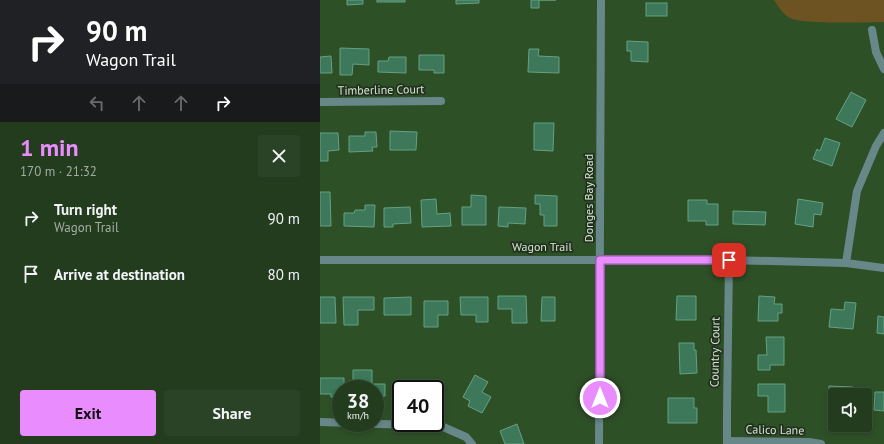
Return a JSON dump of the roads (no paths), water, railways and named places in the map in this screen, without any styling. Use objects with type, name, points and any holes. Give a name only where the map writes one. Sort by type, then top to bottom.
[{"type":"street","name":"Donges Bay Road","points":[[599,444],[601,0]]},
{"type":"street","points":[[872,30],[876,52],[884,69]]},
{"type":"street","name":"Timberline Court","points":[[320,102],[441,101]]},
{"type":"street","points":[[846,263],[857,191],[876,146],[884,133]]},
{"type":"street","name":"Wagon Trail","points":[[320,260],[729,260],[846,263],[884,268]]},
{"type":"street","name":"Country Court","points":[[728,443],[726,412],[729,260]]},
{"type":"street","points":[[320,422],[441,426],[466,437],[472,444]]},
{"type":"street","name":"Calico Lane","points":[[728,443],[809,442],[821,444]]}]
